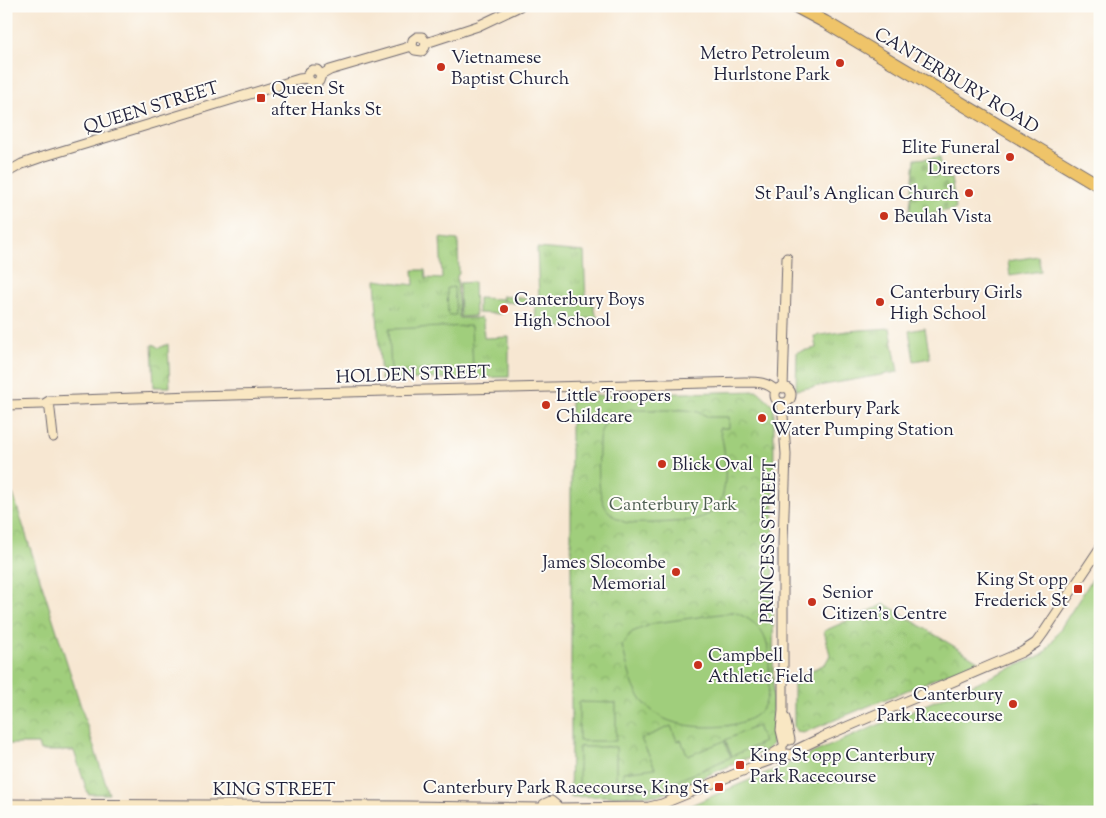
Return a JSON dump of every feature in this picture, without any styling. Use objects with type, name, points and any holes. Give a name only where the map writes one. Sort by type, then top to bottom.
[{"type":"highway","name":"CANTERBURY ROAD","points":[[795,6],[850,36],[1100,186]]},
{"type":"street","name":"QUEEN STREET","points":[[6,173],[22,164],[96,140],[299,79],[308,78],[308,73],[312,70],[317,70],[321,75],[330,70],[412,46],[412,40],[417,37],[422,37],[426,43],[478,26],[520,6]]},
{"type":"street","points":[[780,389],[787,258]]},
{"type":"street","name":"HOLDEN STREET","points":[[6,405],[39,404],[49,401],[545,386],[745,382],[764,383],[780,389]]},
{"type":"street","name":"PRINCESS STREET","points":[[780,389],[776,398],[782,402],[786,454],[783,542],[783,711],[790,746]]},
{"type":"street","name":"HOLDEN STREET","points":[[6,400],[43,399],[49,401]]},
{"type":"street","points":[[49,401],[53,437]]},
{"type":"street","points":[[557,810],[655,806],[757,765],[790,746],[823,737],[995,665],[1029,648],[1044,632],[1100,548]]},
{"type":"street","name":"KING STREET","points":[[6,804],[408,806],[543,810],[544,804],[548,801],[555,804],[557,810]]},
{"type":"green space","points":[[940,157],[943,179],[951,178],[956,209],[909,218],[915,159]]},
{"type":"green space","points":[[440,238],[458,240],[459,318],[481,318],[483,321],[484,338],[509,337],[509,377],[381,380],[375,280],[414,285],[413,270],[425,270],[426,278],[442,279]]},
{"type":"green space","points":[[537,248],[584,252],[586,302],[594,305],[594,311],[598,318],[566,319],[566,327],[541,328],[540,320],[535,320],[536,305],[505,302],[502,296],[539,300]]},
{"type":"green space","points":[[1038,256],[1041,271],[1010,276],[1008,261]]},
{"type":"green space","points":[[474,282],[475,316],[460,317],[459,283]]},
{"type":"green space","points":[[454,287],[456,315],[448,315],[447,288]]},
{"type":"green space","points":[[478,298],[503,299],[502,314],[478,313]]},
{"type":"green space","points":[[471,326],[473,369],[391,372],[389,329]]},
{"type":"green space","points":[[890,328],[898,372],[796,390],[797,352],[816,348],[814,336],[847,331]]},
{"type":"green space","points":[[925,328],[930,358],[914,361],[909,331]]},
{"type":"green space","points":[[153,344],[159,348],[168,344],[170,387],[154,387]]},
{"type":"green space","name":"Canterbury Park","points":[[758,391],[774,406],[772,744],[767,750],[661,795],[570,797],[571,396]]},
{"type":"green space","name":"Blick Oval","points":[[632,410],[687,410],[709,417],[729,417],[729,428],[719,428],[725,457],[725,481],[720,502],[714,511],[690,520],[660,523],[629,523],[614,516],[608,510],[603,502],[599,486],[599,438],[604,425],[608,421],[619,414]]},
{"type":"green space","points":[[13,494],[109,794],[88,794],[74,751],[40,751],[38,744],[6,744],[6,496]]},
{"type":"green space","name":"Canterbury Park Racecourse","points":[[1100,567],[1100,812],[675,812],[1044,654]]},
{"type":"green space","points":[[885,604],[978,661],[803,733],[797,732],[794,727],[794,678],[825,664],[830,655],[824,631]]},
{"type":"green space","name":"Campbell Athletic Field","points":[[734,612],[745,617],[760,629],[767,645],[769,654],[769,689],[762,709],[743,722],[716,727],[675,723],[662,718],[652,711],[637,692],[622,646],[632,632],[655,623]]},
{"type":"green space","points":[[579,702],[616,703],[616,741],[579,741]]},
{"type":"green space","points":[[671,726],[677,741],[681,740],[688,756],[724,741],[731,757],[663,787],[625,790],[623,772],[655,768],[641,739]]},
{"type":"green space","points":[[757,726],[764,742],[732,756],[725,740]]},
{"type":"green space","points":[[579,747],[616,747],[616,786],[579,785]]},
{"type":"place","name":"Metro Petroleum Hurlstone Park","points":[[840,63]]},
{"type":"place","name":"Vietnamese Baptist Church","points":[[441,67]]},
{"type":"place","name":"Queen St after Hanks St","points":[[261,98]]},
{"type":"place","name":"Elite Funeral Directors","points":[[1010,157]]},
{"type":"place","name":"St Paul's Anglican Church","points":[[969,193]]},
{"type":"place","name":"Beulah Vista","points":[[884,216]]},
{"type":"place","name":"Canterbury Girls High School","points":[[880,302]]},
{"type":"place","name":"Canterbury Boys High School","points":[[504,309]]},
{"type":"place","name":"Little Troopers Childcare","points":[[546,405]]},
{"type":"place","name":"Canterbury Park Water Pumping Station","points":[[762,418]]},
{"type":"place","name":"Blick Oval","points":[[662,464]]},
{"type":"place","name":"James Slocombe Memorial","points":[[676,572]]},
{"type":"place","name":"King St opp Frederick St","points":[[1078,589]]},
{"type":"place","name":"Senior Citizen's Centre","points":[[812,602]]},
{"type":"place","name":"Campbell Athletic Field","points":[[698,665]]},
{"type":"place","name":"Canterbury Park Racecourse","points":[[1013,704]]},
{"type":"place","name":"King St opp Canterbury Park Racecourse","points":[[740,765]]},
{"type":"place","name":"Canterbury Park Racecourse, King St","points":[[719,787]]}]
